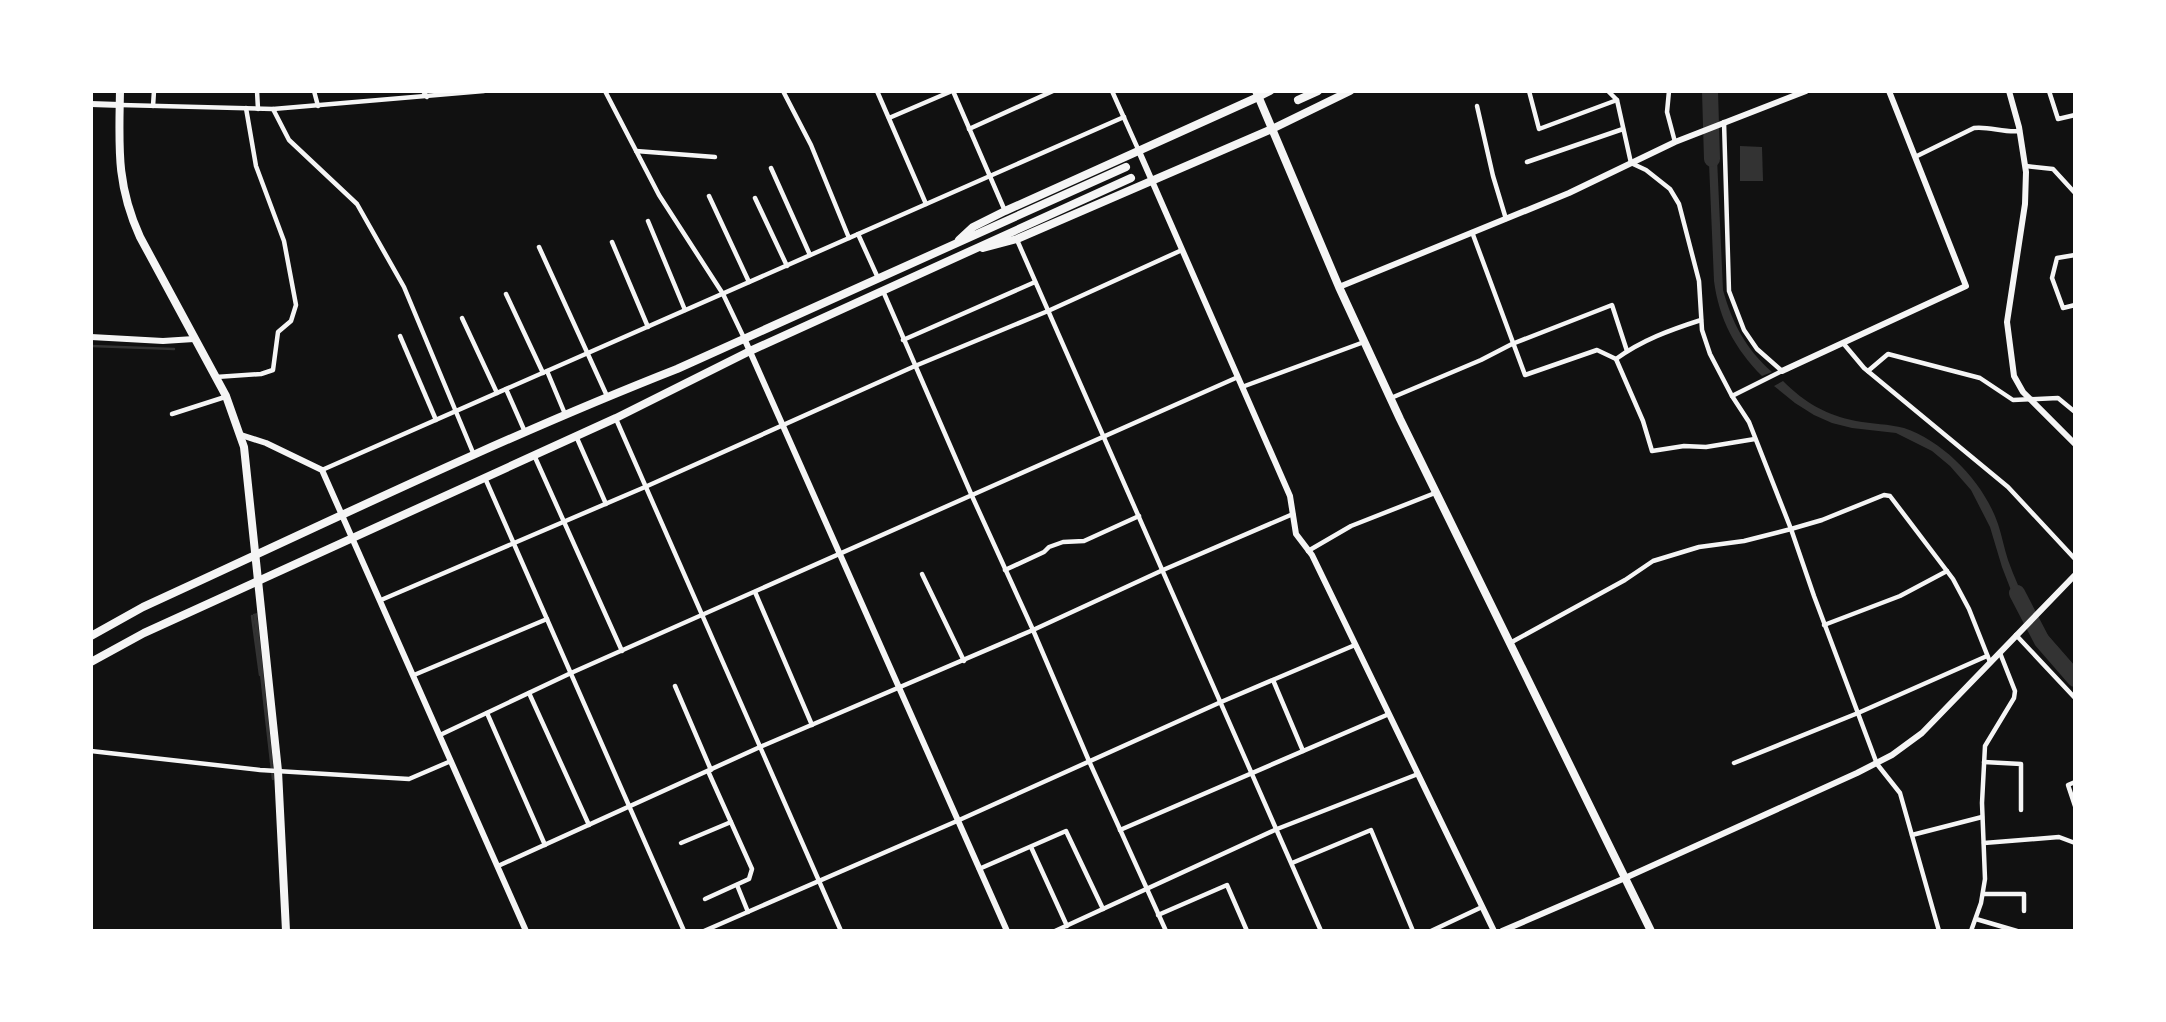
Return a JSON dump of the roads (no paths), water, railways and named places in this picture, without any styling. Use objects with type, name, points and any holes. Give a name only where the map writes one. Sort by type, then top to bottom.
[{"type":"main road","points":[[120,91],[120,168],[129,211],[140,237],[226,396],[241,435],[247,464],[278,771],[286,931]]},
{"type":"main road","points":[[951,246],[974,228],[1005,211],[1257,94],[1270,91]]},
{"type":"main road","points":[[1298,100],[1318,91]]},
{"type":"main road","points":[[974,248],[990,247],[1017,239],[1272,129],[1350,91]]},
{"type":"main road","points":[[1257,94],[1339,287],[1435,493],[1651,931]]},
{"type":"main road","points":[[91,636],[143,607],[475,455],[607,396],[677,369],[1126,167]]},
{"type":"main road","points":[[91,662],[144,633],[616,418],[750,351],[1130,178]]},
{"type":"street","points":[[153,106],[154,91]]},
{"type":"street","points":[[257,91],[258,109]]},
{"type":"street","points":[[314,91],[318,106]]},
{"type":"street","points":[[423,91],[427,97]]},
{"type":"street","points":[[91,104],[273,109],[484,91]]},
{"type":"street","points":[[605,91],[659,195],[723,294],[1006,931]]},
{"type":"street","points":[[783,91],[811,145],[849,238]]},
{"type":"street","points":[[877,91],[926,204]]},
{"type":"street","points":[[889,118],[953,91],[1005,211]]},
{"type":"street","points":[[969,129],[1053,91]]},
{"type":"street","points":[[1112,91],[1290,496],[1296,534],[1308,551],[1355,645],[1494,931]]},
{"type":"street","points":[[1529,91],[1539,129],[1617,100]]},
{"type":"street","points":[[1608,91],[1617,100],[1631,163]]},
{"type":"street","points":[[1669,91],[1667,112],[1675,142]]},
{"type":"street","points":[[1339,287],[1569,193],[1675,142],[1804,91]]},
{"type":"street","points":[[1732,396],[1966,286],[1889,91]]},
{"type":"street","points":[[2009,91],[2026,166],[2025,204],[2007,322],[2014,376],[2030,399],[2075,444]]},
{"type":"street","points":[[2049,91],[2058,119],[2075,115]]},
{"type":"street","points":[[1477,106],[1506,219]]},
{"type":"street","points":[[216,377],[261,374],[273,370],[278,332],[291,321],[296,305],[284,241],[256,166],[246,108]]},
{"type":"street","points":[[273,109],[289,140],[357,204],[404,287],[475,455]]},
{"type":"street","points":[[322,470],[1124,117]]},
{"type":"street","points":[[1724,122],[1729,291],[1744,330],[1758,349],[1783,371]]},
{"type":"street","points":[[1914,157],[1973,128],[2020,131]]},
{"type":"street","points":[[1527,162],[1623,130]]},
{"type":"street","points":[[636,150],[715,157]]},
{"type":"street","points":[[1631,163],[1646,170],[1670,189],[1678,204],[1699,281],[1700,320],[1710,354],[1756,439],[1877,764],[1900,793],[1939,931]]},
{"type":"street","points":[[2026,166],[2053,169],[2075,193]]},
{"type":"street","points":[[771,168],[810,256]]},
{"type":"street","points":[[709,196],[749,282]]},
{"type":"street","points":[[755,198],[787,266]]},
{"type":"street","points":[[648,221],[685,310]]},
{"type":"street","points":[[1472,232],[1525,375],[1597,350],[1616,359],[1643,421],[1652,451],[1684,446],[1706,447],[1756,439]]},
{"type":"street","points":[[858,234],[878,279]]},
{"type":"street","points":[[1017,239],[1321,931]]},
{"type":"street","points":[[612,242],[648,327]]},
{"type":"street","points":[[539,247],[607,396]]},
{"type":"street","points":[[381,600],[565,522],[1183,250]]},
{"type":"street","points":[[2075,255],[2057,258],[2052,278],[2063,308],[2075,305]]},
{"type":"street","points":[[903,340],[1035,282]]},
{"type":"street","points":[[883,290],[1166,931]]},
{"type":"street","points":[[506,294],[565,415]]},
{"type":"street","points":[[1391,398],[1512,344],[1612,305],[1627,351]]},
{"type":"street","points":[[462,318],[497,393]]},
{"type":"street","points":[[1616,359],[1663,332],[1700,320]]},
{"type":"street","points":[[400,336],[436,419]]},
{"type":"street","points":[[91,337],[163,341],[194,339]]},
{"type":"street","points":[[1242,387],[1365,341]]},
{"type":"street","points":[[1843,343],[1868,371],[2008,486],[2075,559]]},
{"type":"street","points":[[1868,371],[1888,354],[1980,378],[2013,400],[2058,398],[2075,412]]},
{"type":"street","points":[[440,734],[1238,376]]},
{"type":"street","points":[[506,389],[526,433]]},
{"type":"street","points":[[172,414],[226,396]]},
{"type":"street","points":[[616,418],[841,931]]},
{"type":"street","points":[[241,435],[266,443],[322,470],[526,931]]},
{"type":"street","points":[[576,436],[606,504]]},
{"type":"street","points":[[534,455],[622,651]]},
{"type":"street","points":[[484,477],[684,931]]},
{"type":"street","points":[[1308,551],[1351,526],[1435,493]]},
{"type":"street","points":[[1510,644],[1625,580],[1653,561],[1699,547],[1744,541],[1791,529],[1822,520],[1884,495],[1890,496],[1953,579],[1969,609],[1989,659]]},
{"type":"street","points":[[498,866],[760,747],[964,661],[1293,514]]},
{"type":"street","points":[[1005,569],[1044,552],[1049,547],[1063,542],[1084,541],[1139,516]]},
{"type":"street","points":[[1824,625],[1900,596],[1947,571]]},
{"type":"street","points":[[922,574],[964,661]]},
{"type":"street","points":[[1734,763],[2000,653],[2075,575]]},
{"type":"street","points":[[755,592],[812,726]]},
{"type":"street","points":[[414,675],[547,619]]},
{"type":"street","points":[[2018,633],[2075,698]]},
{"type":"street","points":[[704,931],[1355,645]]},
{"type":"street","points":[[1971,931],[1985,879],[1982,817],[1985,746],[2014,698],[2015,691],[2000,653]]},
{"type":"street","points":[[1502,931],[1877,764],[1922,733],[1989,659]]},
{"type":"street","points":[[1273,680],[1303,751]]},
{"type":"street","points":[[675,686],[752,869],[749,879],[705,899]]},
{"type":"street","points":[[529,693],[589,825]]},
{"type":"street","points":[[487,713],[545,845]]},
{"type":"street","points":[[1120,830],[1388,714]]},
{"type":"street","points":[[91,751],[278,771],[410,779],[452,760]]},
{"type":"street","points":[[1984,762],[2021,764],[2021,810]]},
{"type":"street","points":[[1055,931],[1277,829],[1418,774]]},
{"type":"street","points":[[2075,782],[2068,785],[2075,806]]},
{"type":"street","points":[[1912,835],[1982,817]]},
{"type":"street","points":[[681,843],[731,822]]},
{"type":"street","points":[[1292,863],[1371,830],[1413,931]]},
{"type":"street","points":[[979,869],[1066,831],[1103,909]]},
{"type":"street","points":[[1983,842],[2059,837],[2075,843]]},
{"type":"street","points":[[1031,847],[1066,926]]},
{"type":"street","points":[[737,885],[748,912]]},
{"type":"street","points":[[1158,915],[1227,885],[1247,931]]},
{"type":"street","points":[[1983,894],[2024,894],[2024,911]]},
{"type":"street","points":[[1431,931],[1482,907]]},
{"type":"street","points":[[1976,919],[2017,931]]},
{"type":"waterway","points":[[1710,91],[1712,159]]},
{"type":"waterway","points":[[91,346],[174,349]]},
{"type":"waterway","points":[[2017,593],[2042,641],[2075,679]]},
{"type":"waterway","points":[[252,616],[260,675]]},
{"type":"waterway","points":[[271,761],[273,779]]}]
